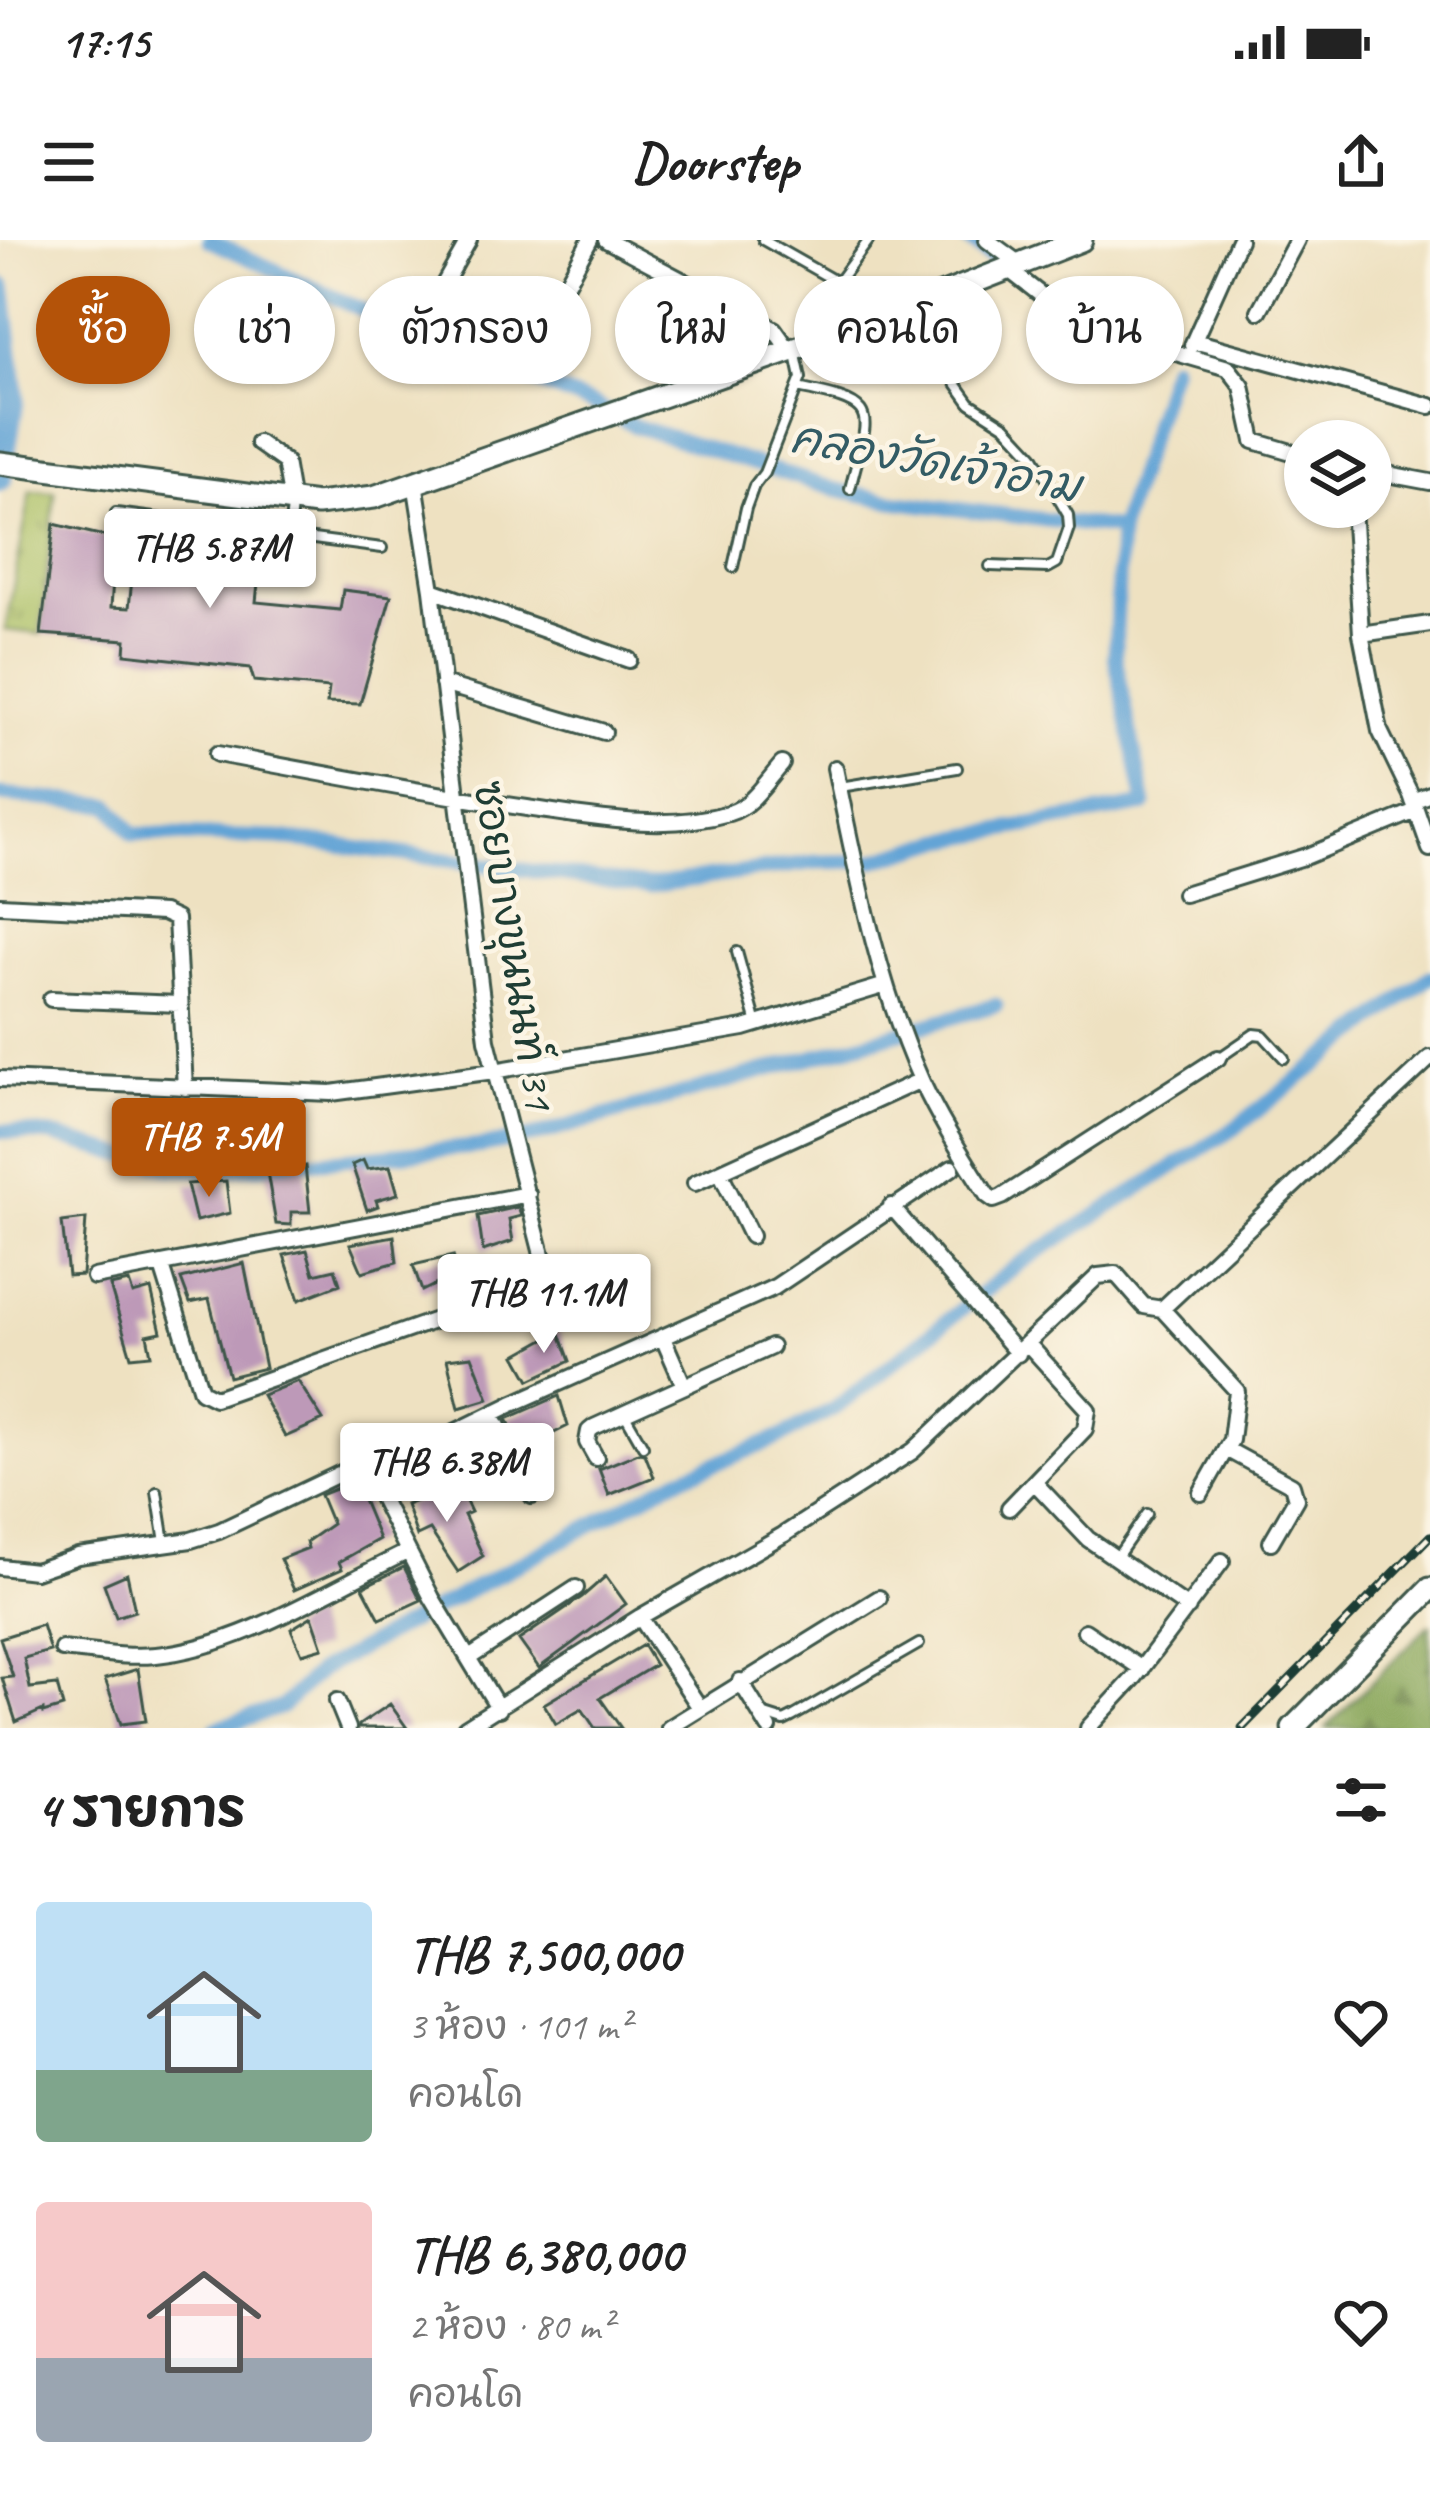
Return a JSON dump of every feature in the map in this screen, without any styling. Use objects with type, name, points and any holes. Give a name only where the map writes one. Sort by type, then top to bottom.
[{"type":"street","points":[[449,276],[469,240]]},
{"type":"street","points":[[570,276],[590,240]]},
{"type":"street","points":[[0,463],[334,504],[374,497],[792,350],[775,329],[606,240]]},
{"type":"street","points":[[987,240],[1026,278]]},
{"type":"street","points":[[994,276],[1081,240]]},
{"type":"street","points":[[1184,353],[1239,240]]},
{"type":"street","points":[[1259,311],[1298,240]]},
{"type":"street","points":[[1193,340],[1430,406]]},
{"type":"street","points":[[1184,357],[1228,368],[1237,376],[1254,441],[1284,450]]},
{"type":"street","points":[[258,443],[285,462],[292,502]]},
{"type":"street","points":[[1392,475],[1430,482]]},
{"type":"street","name":"ซอยบางขุนนนท์ 31","points":[[162,1266],[201,1391],[215,1399],[545,1280],[549,1269],[494,1071],[415,482]]},
{"type":"street","points":[[1354,528],[1361,634],[1379,731],[1430,849]]},
{"type":"street","points":[[432,590],[629,660]]},
{"type":"street","points":[[1361,634],[1430,623]]},
{"type":"street","points":[[443,684],[604,732]]},
{"type":"street","points":[[217,754],[457,798],[613,820],[694,818],[742,808],[782,764]]},
{"type":"street","points":[[835,768],[856,875],[886,985],[921,1080],[994,1201],[1218,1058]]},
{"type":"street","points":[[1184,894],[1306,856],[1430,794]]},
{"type":"street","points":[[0,905],[172,916],[179,925],[185,1088]]},
{"type":"street","points":[[0,1079],[331,1093],[494,1071],[758,1024],[886,985]]},
{"type":"street","points":[[51,999],[180,1004]]},
{"type":"street","points":[[465,1728],[913,1451],[1104,1274],[1116,1274],[1148,1309],[1162,1309],[1430,1058]]},
{"type":"street","points":[[694,1183],[921,1080]]},
{"type":"street","points":[[369,1474],[775,1287],[952,1168]]},
{"type":"street","points":[[720,1172],[751,1236]]},
{"type":"street","points":[[94,1277],[528,1194]]},
{"type":"street","points":[[891,1206],[1023,1348],[1088,1410],[1089,1420],[1009,1508]]},
{"type":"street","points":[[1162,1309],[1237,1391],[1226,1450],[1201,1493]]},
{"type":"street","points":[[663,1338],[684,1385]]},
{"type":"street","points":[[596,1458],[587,1442],[589,1431],[771,1347]]},
{"type":"street","points":[[492,1414],[532,1496]]},
{"type":"street","points":[[1226,1450],[1297,1492],[1271,1542]]},
{"type":"street","points":[[0,1567],[35,1571],[78,1556],[219,1531],[356,1469],[369,1474],[432,1598],[499,1709]]},
{"type":"street","points":[[1035,1483],[1088,1539],[1188,1607]]},
{"type":"street","points":[[62,1649],[150,1656],[187,1651],[227,1639],[407,1552]]},
{"type":"street","points":[[1088,1728],[1142,1669],[1222,1561]]},
{"type":"street","points":[[469,1658],[576,1588]]},
{"type":"street","points":[[1293,1728],[1430,1588]]},
{"type":"street","points":[[678,1725],[879,1598]]},
{"type":"street","points":[[640,1617],[700,1708]]},
{"type":"street","points":[[1084,1631],[1142,1669]]},
{"type":"street","points":[[740,1682],[765,1721]]},
{"type":"street","points":[[337,1701],[348,1728]]},
{"type":"lane","points":[[764,240],[827,276]]},
{"type":"lane","points":[[842,276],[869,240]]},
{"type":"lane","points":[[733,566],[746,508],[801,377],[792,350]]},
{"type":"lane","points":[[956,384],[970,404],[1006,426],[1033,455],[1069,515],[1057,563],[1048,568],[990,566]]},
{"type":"lane","points":[[797,388],[852,399],[859,405],[866,425],[850,489]]},
{"type":"lane","points":[[285,570],[292,502]]},
{"type":"lane","points":[[116,513],[382,548]]},
{"type":"lane","points":[[839,787],[957,768]]},
{"type":"lane","points":[[737,952],[758,1024]]},
{"type":"lane","points":[[1218,1058],[1255,1034],[1263,1035],[1284,1058]]},
{"type":"lane","points":[[624,1413],[643,1446]]},
{"type":"lane","points":[[157,1492],[165,1544]]},
{"type":"lane","points":[[1116,1558],[1147,1514]]},
{"type":"lane","points":[[765,1721],[792,1717],[919,1644]]},
{"type":"green space","points":[[31,491],[55,492],[41,634],[5,630]]},
{"type":"green space","points":[[1430,1624],[1430,1728],[1326,1728]]},
{"type":"building","points":[[54,524],[116,539],[111,607],[129,608],[137,531],[262,544],[256,602],[340,610],[343,590],[391,596],[360,704],[327,703],[329,688],[254,681],[250,668],[125,654],[126,640],[41,634]]},
{"type":"building","points":[[363,1160],[367,1169],[390,1166],[398,1194],[376,1200],[378,1206],[367,1210],[352,1165]]},
{"type":"building","points":[[305,1166],[310,1212],[291,1212],[291,1225],[276,1224],[267,1172]]},
{"type":"building","points":[[226,1181],[230,1213],[196,1221],[187,1184]]},
{"type":"building","points":[[518,1207],[521,1216],[509,1219],[513,1241],[483,1251],[478,1216]]},
{"type":"building","points":[[86,1219],[82,1275],[68,1276],[62,1222]]},
{"type":"building","points":[[394,1236],[397,1262],[362,1272],[350,1244]]},
{"type":"building","points":[[307,1250],[314,1274],[335,1269],[340,1284],[299,1300],[284,1255]]},
{"type":"building","points":[[453,1256],[459,1273],[422,1291],[413,1265]]},
{"type":"building","points":[[244,1263],[265,1368],[229,1377],[209,1299],[190,1303],[181,1279]]},
{"type":"building","points":[[129,1282],[133,1294],[151,1289],[161,1332],[147,1335],[151,1355],[131,1357],[110,1286]]},
{"type":"building","points":[[559,1331],[570,1361],[530,1380],[516,1355]]},
{"type":"building","points":[[472,1356],[489,1399],[459,1408],[447,1359]]},
{"type":"building","points":[[298,1381],[323,1420],[285,1437],[262,1395]]},
{"type":"building","points":[[559,1396],[568,1426],[522,1449],[507,1419]]},
{"type":"building","points":[[470,1437],[482,1465],[462,1477],[449,1447]]},
{"type":"building","points":[[645,1454],[654,1477],[609,1495],[599,1469]]},
{"type":"building","points":[[355,1481],[379,1539],[339,1562],[342,1569],[294,1590],[280,1559],[308,1548],[306,1542],[332,1524],[320,1495]]},
{"type":"building","points":[[458,1485],[471,1512],[464,1515],[483,1556],[458,1572],[430,1530],[417,1536],[406,1505]]},
{"type":"building","points":[[404,1567],[421,1600],[380,1619],[363,1587]]},
{"type":"building","points":[[127,1574],[135,1611],[116,1617],[104,1584]]},
{"type":"building","points":[[606,1576],[626,1604],[539,1668],[519,1640]]},
{"type":"building","points":[[312,1616],[323,1648],[302,1654],[291,1629]]},
{"type":"building","points":[[42,1625],[50,1651],[24,1658],[30,1688],[57,1685],[63,1707],[16,1722],[2,1678],[13,1677],[0,1638]]},
{"type":"building","points":[[643,1645],[655,1665],[600,1698],[621,1728],[595,1728],[582,1709],[556,1724],[544,1704]]},
{"type":"building","points":[[138,1669],[146,1721],[121,1724],[105,1679]]},
{"type":"building","points":[[390,1704],[407,1728],[359,1728],[359,1725]]},
{"type":"waterway","name":"คลองวัดเจ้าอาม","points":[[209,240],[455,352],[595,405],[635,426],[834,489],[892,501],[1120,529]]},
{"type":"waterway","points":[[967,240],[991,257]]},
{"type":"waterway","points":[[0,288],[13,398],[0,479]]},
{"type":"waterway","points":[[0,795],[110,805],[133,834],[279,838],[648,886],[816,862],[873,861],[940,841],[1145,805],[1115,656],[1120,529],[1166,384]]},
{"type":"waterway","points":[[216,1728],[282,1707],[319,1671],[677,1479],[779,1438],[837,1407],[1019,1264],[1235,1128],[1430,977]]},
{"type":"waterway","points":[[0,1131],[51,1135],[172,1169],[221,1170],[484,1146],[534,1136],[996,1005]]},
{"type":"railway","points":[[1242,1728],[1430,1536]]}]
